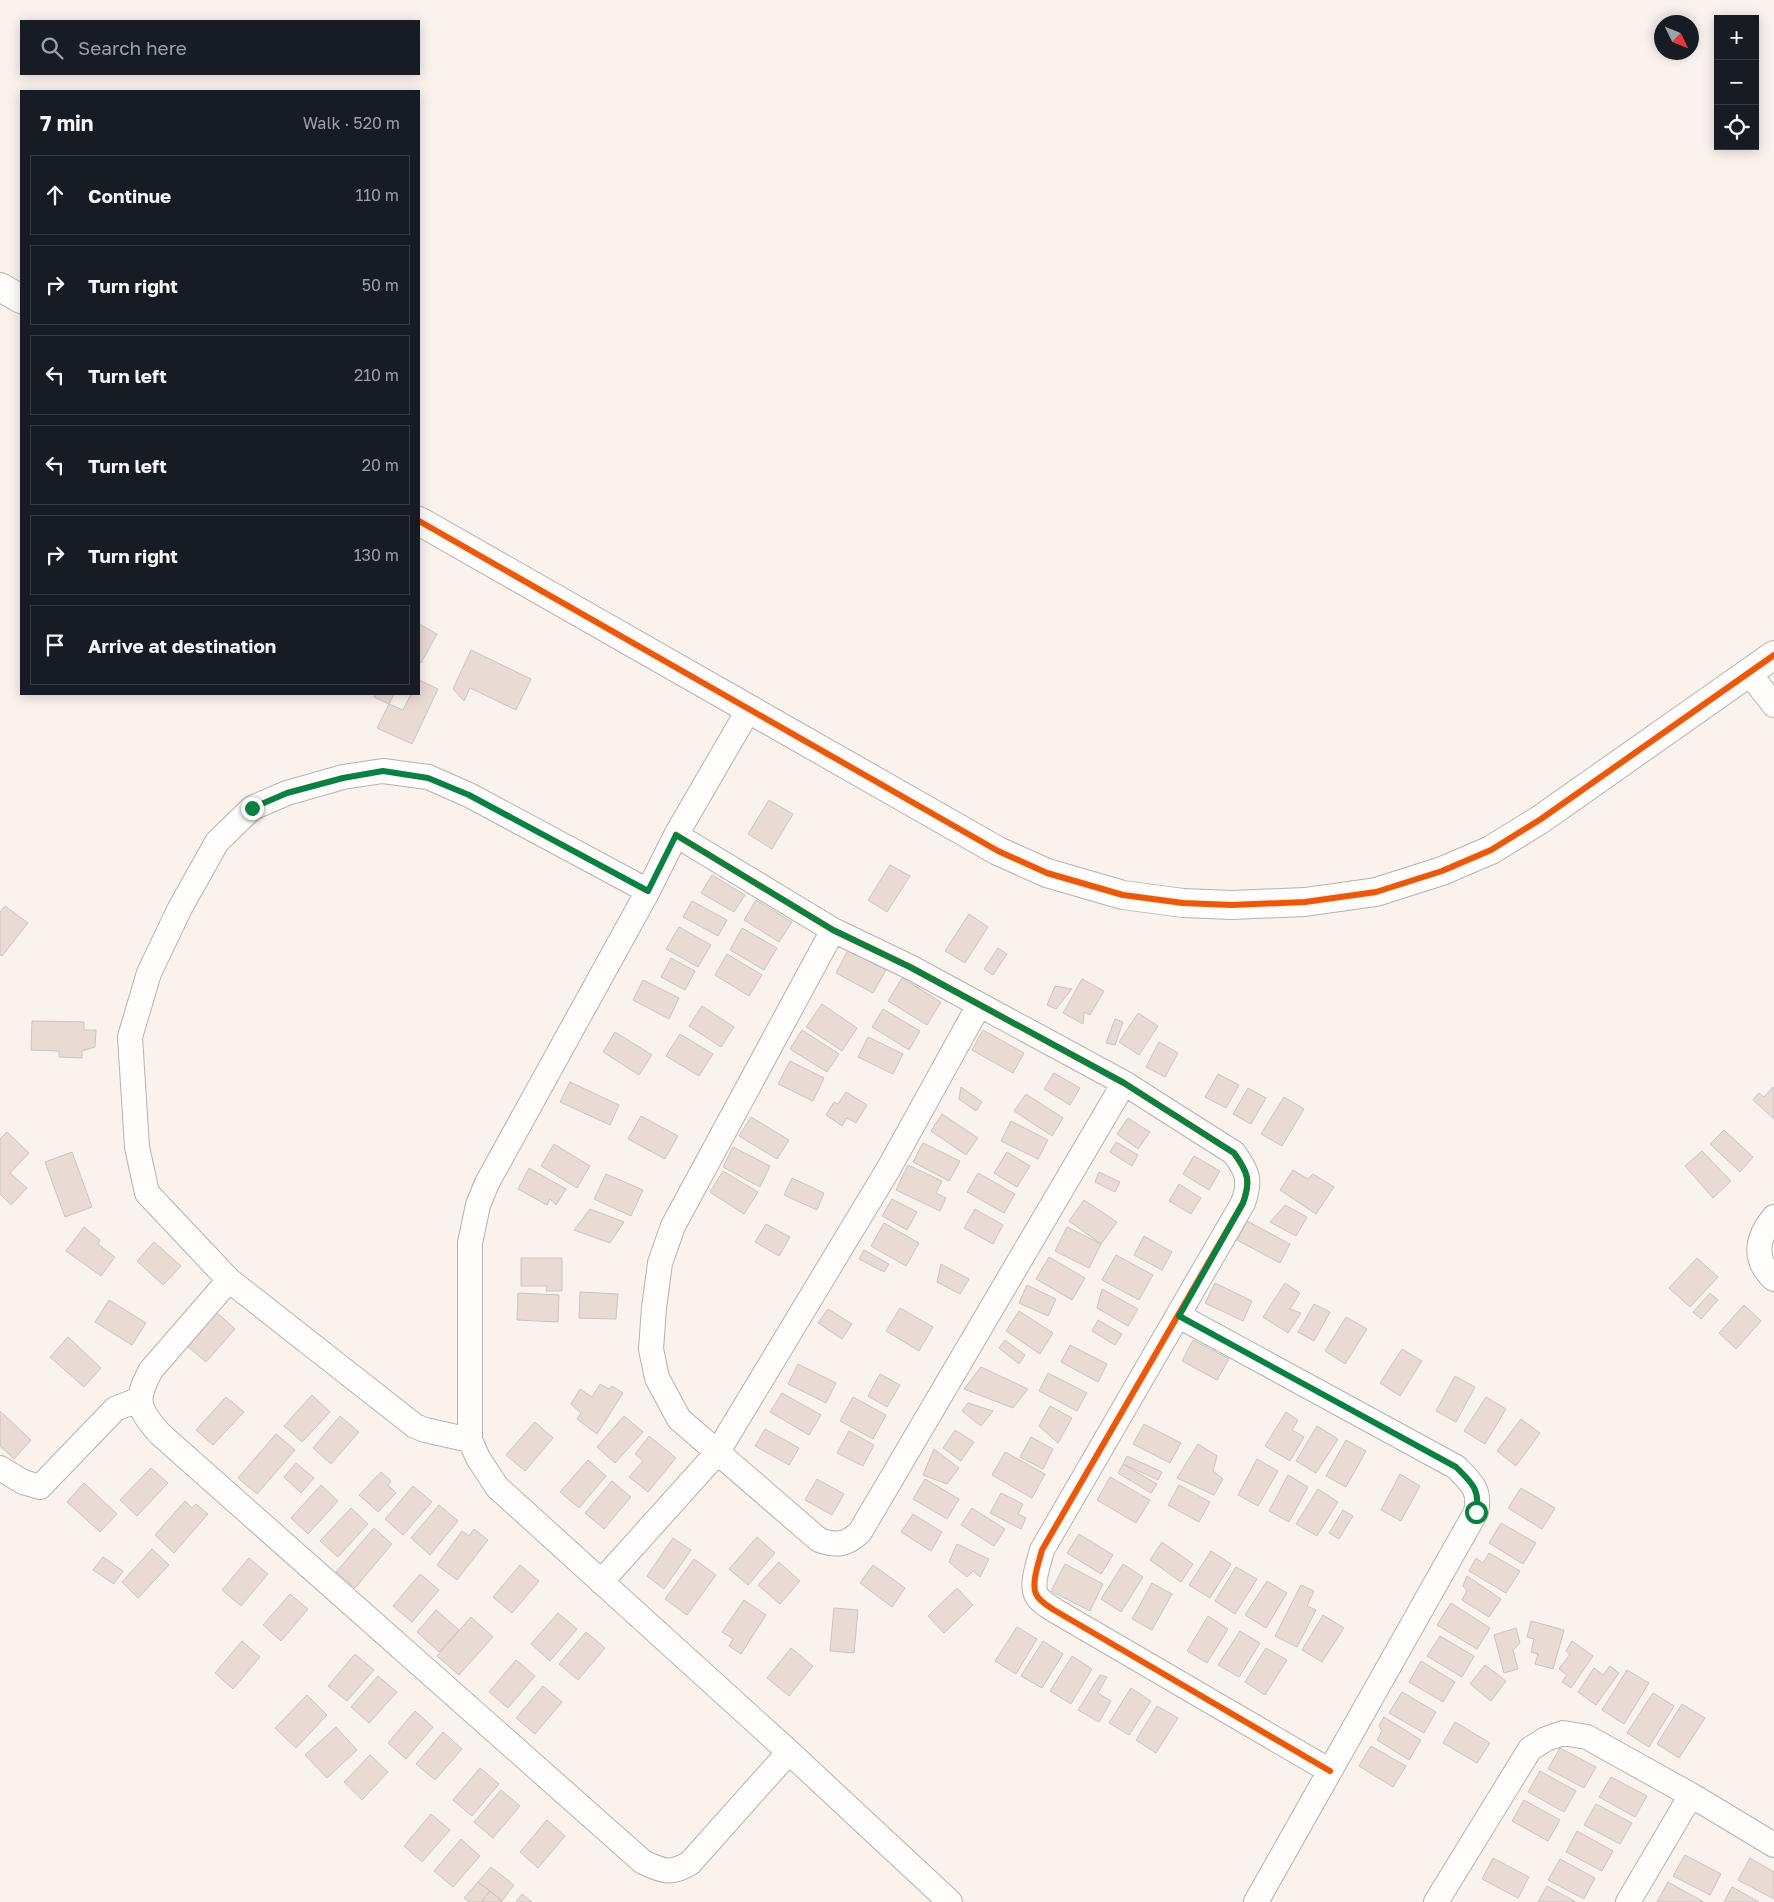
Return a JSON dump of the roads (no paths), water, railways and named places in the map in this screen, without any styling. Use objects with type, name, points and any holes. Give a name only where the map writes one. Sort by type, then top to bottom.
[{"type":"street","points":[[0,287],[20,297]]},
{"type":"street","points":[[420,522],[998,851],[1047,872],[1123,895],[1183,903],[1232,905],[1305,902],[1376,892],[1442,871],[1491,850],[1541,819],[1774,655]]},
{"type":"street","points":[[1749,673],[1774,705]]},
{"type":"street","points":[[749,709],[676,835],[648,891],[487,1183],[478,1205],[470,1243],[470,1440],[478,1458],[498,1487],[789,1752],[950,1902]]},
{"type":"street","points":[[470,1440],[424,1430],[415,1426],[229,1280],[147,1193],[137,1147],[130,1037],[149,973],[180,908],[217,842],[252,808],[287,793],[353,776],[383,771],[428,778],[469,795],[648,891]]},
{"type":"street","points":[[676,835],[833,930],[910,967],[1124,1083],[1234,1153],[1243,1165],[1248,1178],[1248,1191],[1243,1203],[1042,1550],[1035,1575],[1035,1593],[1054,1610],[1330,1770]]},
{"type":"street","points":[[833,930],[672,1226],[660,1263],[651,1349],[657,1378],[679,1419],[819,1540],[832,1545],[843,1544],[854,1538],[865,1523],[1124,1083]]},
{"type":"street","points":[[601,1582],[717,1453],[889,1168],[979,1005]]},
{"type":"street","points":[[1774,1217],[1762,1234],[1758,1250],[1762,1263],[1774,1279]]},
{"type":"street","points":[[229,1280],[151,1370],[145,1381],[140,1399],[144,1416],[160,1434],[642,1862],[669,1871],[678,1870],[690,1863],[789,1752]]},
{"type":"street","points":[[1179,1316],[1456,1467],[1475,1488],[1478,1501],[1476,1512],[1256,1902]]},
{"type":"street","points":[[0,1468],[23,1482],[40,1487],[115,1410],[140,1399]]},
{"type":"street","points":[[1436,1902],[1530,1750],[1546,1738],[1563,1733],[1586,1737],[1691,1795],[1774,1845]]},
{"type":"street","points":[[1628,1902],[1691,1795]]}]
